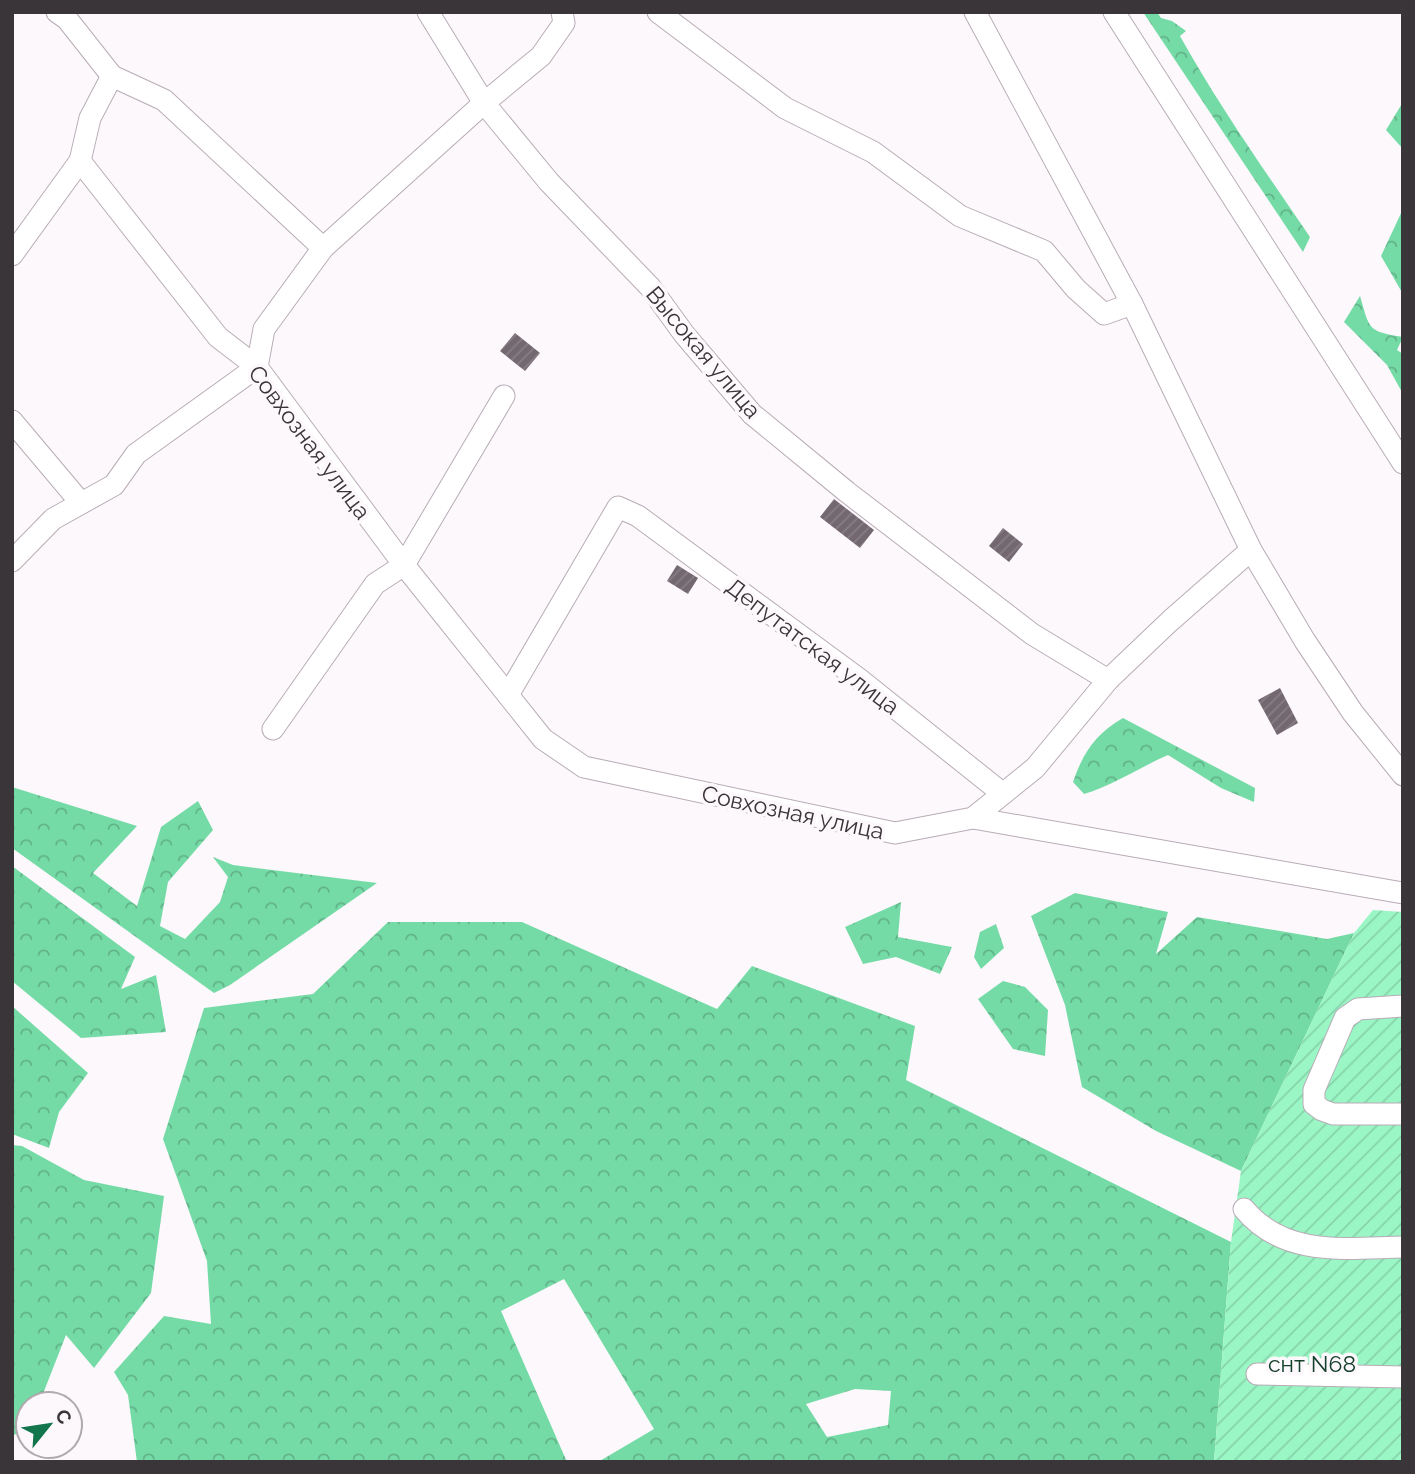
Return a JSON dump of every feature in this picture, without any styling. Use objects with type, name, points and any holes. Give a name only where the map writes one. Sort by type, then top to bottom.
[{"type":"street","name":"Высокая улица","points":[[428,12],[484,103],[549,182],[650,287],[684,334],[752,414],[847,492],[1032,634],[1108,680]]},
{"type":"street","points":[[12,561],[52,519],[114,485],[136,454],[257,367],[264,329],[323,248],[484,103],[541,57],[564,23],[562,12]]},
{"type":"street","points":[[658,12],[785,108],[873,152],[960,216],[1044,251],[1076,289],[1104,314],[1132,304]]},
{"type":"street","points":[[975,12],[1132,304],[1251,550],[1305,641],[1353,713],[1403,775]]},
{"type":"street","points":[[1114,12],[1403,463]]},
{"type":"street","points":[[67,15],[113,76],[164,100],[323,248]]},
{"type":"street","points":[[12,255],[80,161],[90,118],[113,76]]},
{"type":"street","name":"Совхозная улица","points":[[80,161],[218,337],[257,367],[404,565],[544,739],[584,767],[895,833],[973,818],[1035,768],[1108,680],[1251,550]]},
{"type":"street","points":[[272,729],[375,584],[404,565],[504,396]]},
{"type":"street","points":[[12,421],[81,503]]},
{"type":"street","name":"Депутатская улица","points":[[509,695],[618,507],[638,516],[859,679],[1002,793]]},
{"type":"street","points":[[973,818],[1403,892]]},
{"type":"street","points":[[1403,1006],[1358,1009],[1345,1018],[1314,1090],[1314,1104],[1333,1114],[1403,1114]]},
{"type":"street","points":[[1244,1209],[1252,1219],[1285,1240],[1315,1248],[1403,1247]]},
{"type":"street","points":[[1257,1374],[1403,1377]]},
{"type":"green space","points":[[1143,12],[1157,12],[1161,18],[1172,21],[1186,31],[1180,36],[1210,88],[1310,237],[1303,252]]},
{"type":"green space","points":[[1403,102],[1403,149],[1386,130]]},
{"type":"green space","points":[[1403,209],[1403,294],[1381,256]]},
{"type":"green space","points":[[1360,296],[1372,327],[1382,333],[1403,337],[1397,350],[1403,354],[1403,394],[1387,365],[1344,322]]},
{"type":"green space","points":[[1123,718],[1255,788],[1254,802],[1221,788],[1168,755],[1084,794],[1073,782],[1081,762],[1091,745]]},
{"type":"green space","points":[[12,787],[137,826],[93,873],[137,906],[161,827],[198,801],[213,830],[168,882],[160,926],[185,939],[220,902],[228,877],[213,857],[233,865],[377,883],[230,985],[214,993],[12,848]]},
{"type":"green space","points":[[12,866],[135,957],[121,989],[156,975],[166,1032],[81,1038],[12,981]]},
{"type":"green space","points":[[1075,893],[1168,912],[1156,954],[1197,917],[1327,939],[1354,933],[1241,1171],[1156,1131],[1082,1087],[1065,1005],[1031,916]]},
{"type":"green space","points":[[901,902],[898,937],[952,947],[940,974],[896,957],[863,964],[845,927]]},
{"type":"green space","name":"снт N68","points":[[1373,910],[1403,912],[1403,1462],[1214,1462],[1231,1242],[1241,1171],[1354,933]]},
{"type":"green space","points":[[388,922],[522,922],[717,1009],[752,966],[915,1026],[906,1080],[1231,1242],[1214,1462],[598,1462],[654,1429],[564,1279],[501,1311],[567,1462],[137,1462],[128,1395],[114,1372],[164,1316],[211,1324],[207,1261],[163,1139],[204,1008],[313,994]],"holes":[[[855,1389],[891,1391],[888,1425],[827,1437],[806,1404]]]},
{"type":"green space","points":[[996,924],[1004,948],[981,969],[974,957],[980,932]]},
{"type":"green space","points":[[1003,981],[1025,987],[1048,1010],[1045,1056],[1013,1049],[978,999]]},
{"type":"green space","points":[[12,1006],[88,1073],[59,1112],[49,1148],[12,1134]]},
{"type":"green space","points":[[12,1145],[22,1146],[84,1180],[164,1196],[151,1293],[94,1368],[66,1335],[44,1390],[14,1390],[12,1436]]},
{"type":"building","points":[[515,333],[540,353],[525,371],[500,351]]},
{"type":"building","points":[[834,499],[874,530],[860,548],[820,517]]},
{"type":"building","points":[[1003,528],[1023,544],[1009,562],[989,546]]},
{"type":"building","points":[[677,565],[698,578],[688,594],[667,581]]},
{"type":"building","points":[[1280,688],[1298,723],[1277,735],[1258,700]]}]
